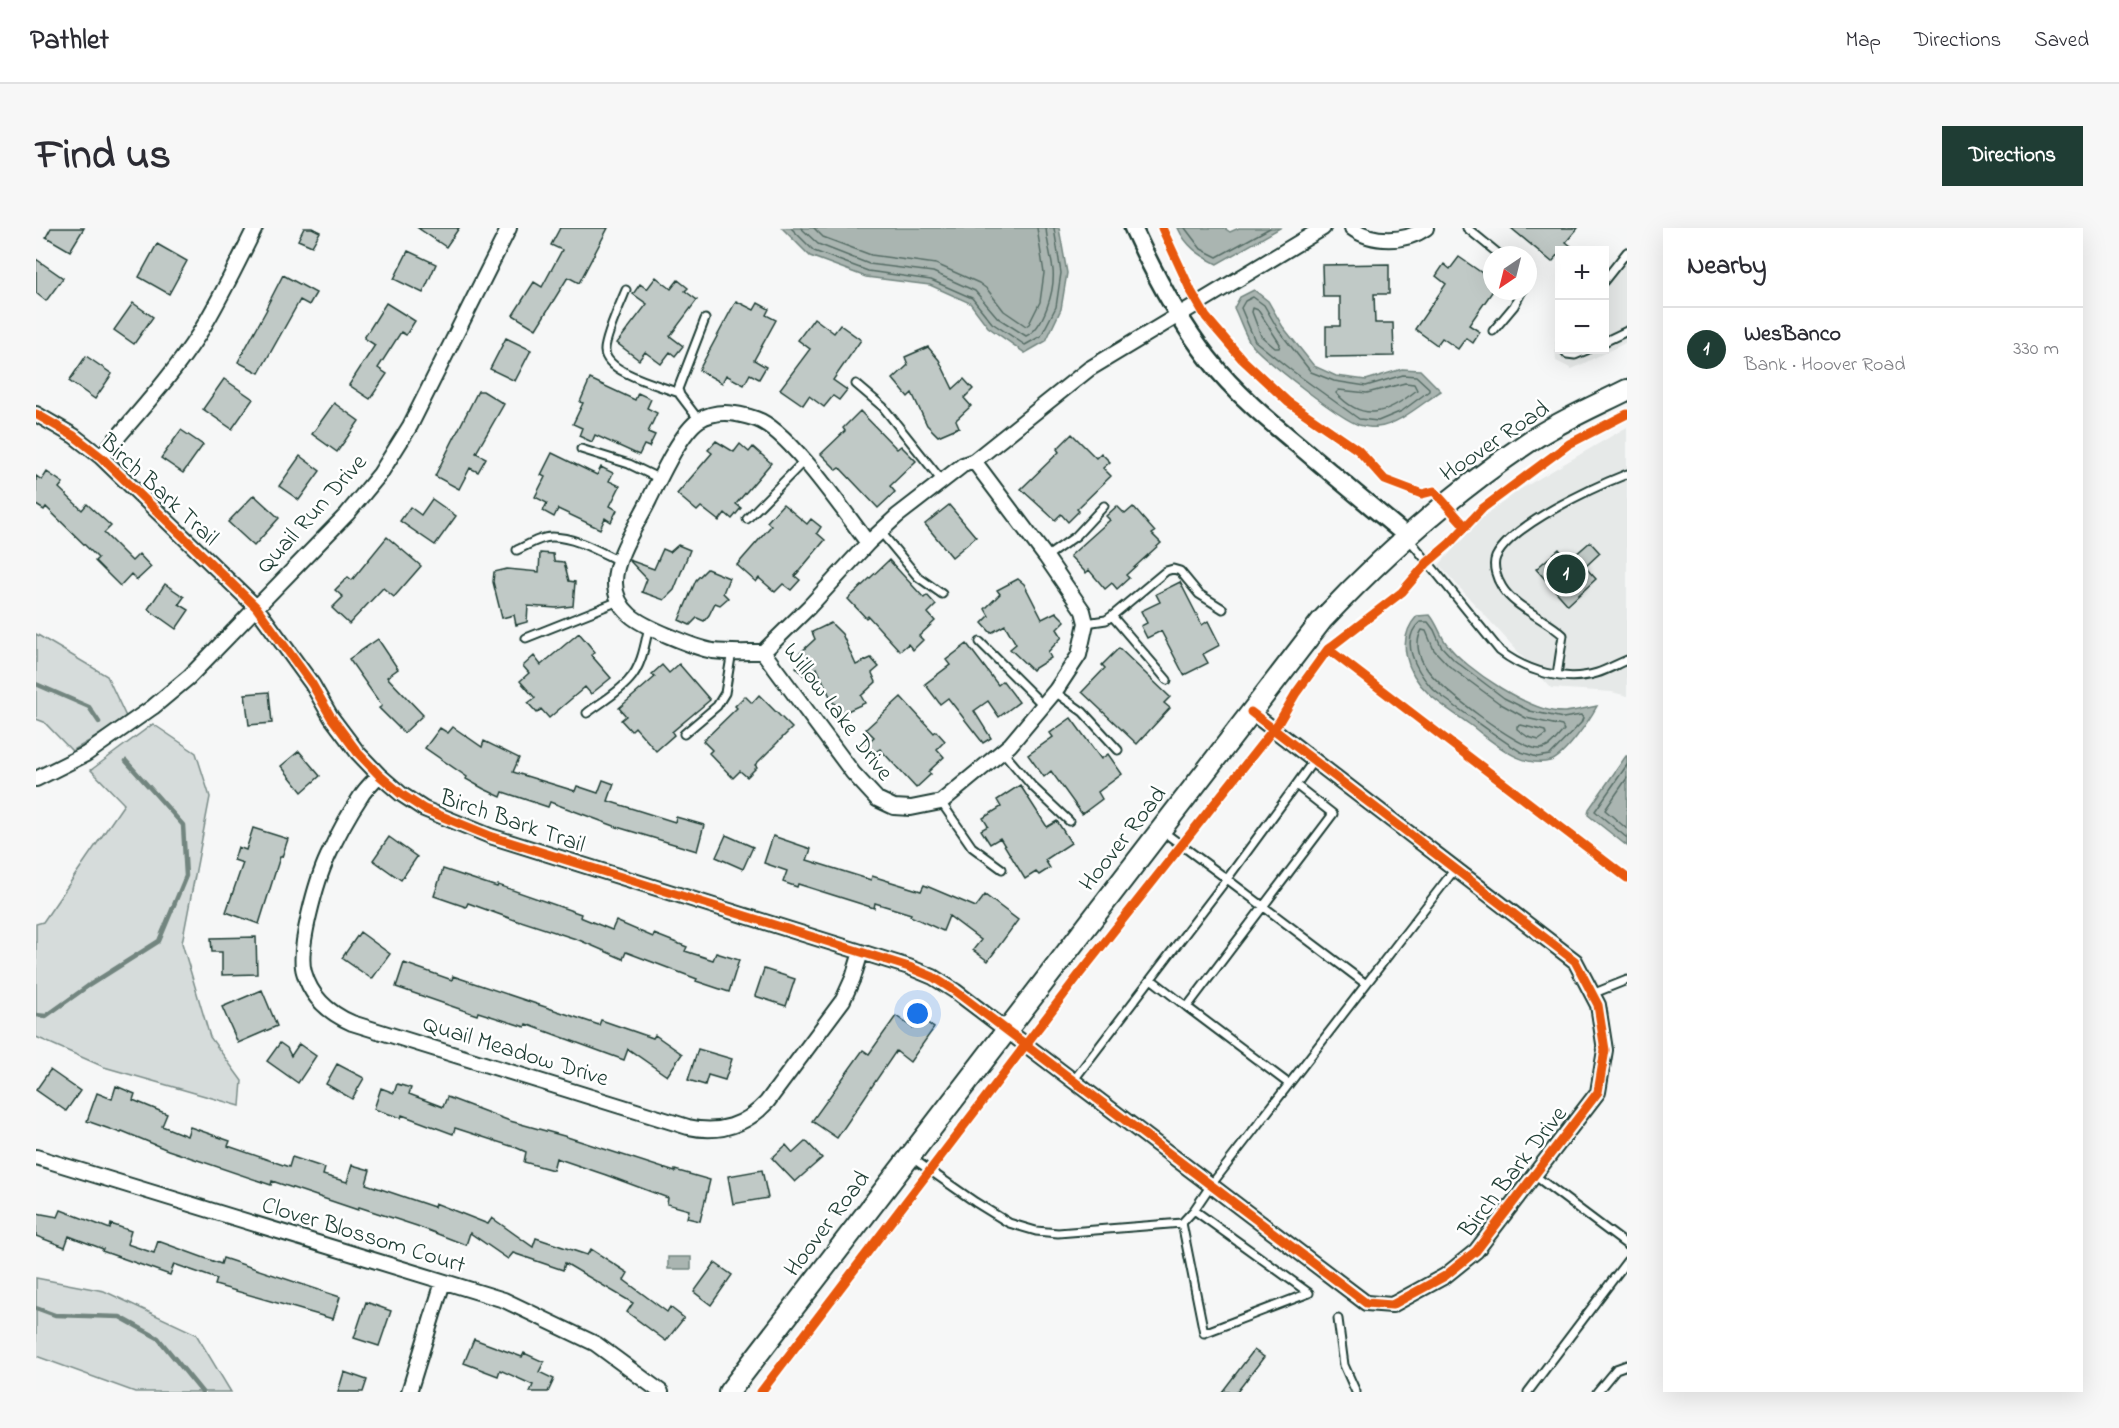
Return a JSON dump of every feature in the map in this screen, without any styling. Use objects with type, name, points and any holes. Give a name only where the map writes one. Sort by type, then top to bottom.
[{"type":"main road","name":"Hoover Road","points":[[729,1392],[1322,620],[1346,594],[1445,503],[1531,440],[1627,390]]},
{"type":"street","points":[[101,457],[175,367],[198,335],[255,228]]},
{"type":"street","name":"Quail Run Drive","points":[[36,779],[86,754],[153,708],[189,677],[346,514],[380,474],[410,426],[509,228]]},
{"type":"street","points":[[1133,228],[1178,315],[1208,358],[1252,406],[1408,537]]},
{"type":"street","name":"Willow Lake Drive","points":[[1086,623],[1079,655],[1055,692],[1010,745],[941,802],[911,808],[894,807],[877,799],[853,773],[763,652],[880,531],[1089,369],[1323,228]]},
{"type":"street","points":[[1352,228],[1371,238],[1384,239],[1411,236],[1426,228]]},
{"type":"street","points":[[763,652],[712,651],[649,626],[631,616],[619,601],[615,584],[619,561],[660,479],[688,432],[699,420],[714,414],[737,413],[759,420],[781,435],[868,543]]},
{"type":"street","name":"Birch Bark Trail","points":[[36,414],[74,436],[101,457],[256,607],[312,684],[331,717],[358,753],[401,794],[424,809],[490,836],[909,967],[933,977],[955,991],[1006,1030]]},
{"type":"street","points":[[974,460],[1046,557],[1083,611],[1086,623]]},
{"type":"street","name":"Birch Bark Drive","points":[[1006,1030],[1366,1303],[1392,1305],[1445,1276],[1476,1251],[1598,1092],[1605,1050],[1598,1005],[1575,961],[1251,711]]},
{"type":"street","name":"Quail Meadow Drive","points":[[379,775],[362,794],[327,858],[304,932],[303,969],[310,989],[320,1003],[335,1016],[352,1023],[688,1127],[717,1130],[733,1127],[745,1121],[767,1102],[843,1000],[861,952]]},
{"type":"street","name":"Clover Blossom Court","points":[[36,1157],[504,1300],[596,1344],[661,1392]]},
{"type":"street","points":[[409,1392],[443,1282]]},
{"type":"lane","points":[[1467,228],[1489,246]]},
{"type":"lane","points":[[1609,275],[1627,252]]},
{"type":"lane","points":[[626,290],[607,340],[605,351],[608,359],[623,372],[679,393],[699,420]]},
{"type":"lane","points":[[1493,331],[1517,300]]},
{"type":"lane","points":[[679,393],[678,389],[705,319]]},
{"type":"lane","points":[[1609,340],[1627,331]]},
{"type":"lane","points":[[856,384],[878,401],[942,481]]},
{"type":"lane","points":[[581,449],[629,464],[660,479]]},
{"type":"lane","points":[[747,519],[804,461]]},
{"type":"lane","points":[[1557,675],[1563,635],[1551,624],[1537,618],[1503,590],[1495,575],[1495,558],[1512,537],[1544,515],[1627,474]]},
{"type":"lane","points":[[1046,557],[1076,536],[1104,506]]},
{"type":"lane","points":[[880,531],[918,577],[942,594]]},
{"type":"lane","points":[[517,549],[552,537],[581,543],[619,561]]},
{"type":"lane","points":[[1408,537],[1500,651],[1524,667],[1542,673],[1577,676],[1596,674],[1627,660]]},
{"type":"lane","points":[[1086,623],[1106,620],[1166,571],[1173,569],[1186,575],[1199,594],[1222,609]]},
{"type":"lane","points":[[526,638],[619,601]]},
{"type":"lane","points":[[1112,616],[1167,680]]},
{"type":"lane","points":[[586,713],[629,681],[637,669],[649,626]]},
{"type":"lane","points":[[980,642],[1043,705]]},
{"type":"lane","points":[[684,734],[717,706],[725,693],[732,651]]},
{"type":"lane","points":[[1055,692],[1083,712],[1118,750]]},
{"type":"lane","points":[[1003,752],[1032,786],[1069,821]]},
{"type":"lane","points":[[1073,1081],[1315,760]]},
{"type":"lane","points":[[1187,1006],[1333,814],[1296,785]]},
{"type":"lane","points":[[941,802],[972,847],[1002,869]]},
{"type":"lane","points":[[1161,830],[1366,984]]},
{"type":"lane","points":[[909,1156],[1009,1223],[1036,1231],[1058,1233],[1182,1223],[1455,869]]},
{"type":"lane","points":[[1151,979],[1289,1084]]},
{"type":"lane","points":[[1592,994],[1627,980]]},
{"type":"lane","points":[[1534,1175],[1627,1245]]},
{"type":"lane","points":[[1182,1223],[1204,1333],[1309,1293],[1194,1210]]},
{"type":"lane","points":[[1528,1392],[1627,1261]]},
{"type":"lane","points":[[1338,1319],[1344,1365],[1356,1392]]},
{"type":"lane","points":[[1597,1392],[1616,1369],[1627,1365]]},
{"type":"shaded area","points":[[1627,244],[1627,342],[1609,351],[1609,300],[1609,269]]},
{"type":"shaded area","points":[[1556,354],[1603,354],[1572,369],[1556,361]]},
{"type":"shaded area","points":[[1627,427],[1627,696],[1612,692],[1551,688],[1439,565],[1480,519],[1521,489]]},
{"type":"shaded area","points":[[36,634],[107,676],[127,719],[72,751],[44,722],[36,719]]},
{"type":"shaded area","points":[[153,724],[196,753],[210,797],[182,943],[210,1037],[242,1081],[240,1106],[104,1067],[36,1037],[36,924],[43,922],[124,804],[91,770]]},
{"type":"shaded area","points":[[36,1278],[104,1291],[196,1334],[231,1392],[135,1392],[36,1356]]},
{"type":"water","points":[[782,228],[1059,228],[1067,273],[1061,309],[1046,341],[1025,353],[988,327],[970,303],[930,285],[866,277],[810,256]]},
{"type":"water","points":[[1178,228],[1224,228],[1230,232],[1239,228],[1280,228],[1217,264],[1194,249]]},
{"type":"water","points":[[1254,290],[1268,301],[1283,327],[1314,366],[1336,376],[1366,380],[1402,369],[1420,370],[1441,391],[1402,418],[1385,426],[1359,425],[1320,401],[1287,376],[1250,342],[1234,308],[1240,297]]},
{"type":"water","points":[[1430,615],[1455,654],[1484,677],[1518,698],[1551,711],[1565,712],[1597,706],[1569,746],[1550,761],[1528,761],[1517,757],[1496,745],[1428,693],[1409,666],[1405,646],[1410,625],[1417,616]]},
{"type":"water","points":[[1626,756],[1627,846],[1588,815],[1589,809]]},
{"type":"water","points":[[668,1257],[691,1257],[691,1269],[668,1269]]},
{"type":"building","points":[[51,228],[84,228],[70,251],[46,237]]},
{"type":"building","points":[[304,228],[312,228],[320,232],[312,246],[298,240]]},
{"type":"building","points":[[418,228],[459,228],[446,247]]},
{"type":"building","points":[[560,228],[608,228],[579,283],[568,277],[536,329],[513,315],[534,282],[542,287],[562,250],[551,245]]},
{"type":"building","points":[[1511,228],[1578,228],[1566,242],[1571,246],[1555,246],[1555,259],[1552,262],[1537,250],[1537,246],[1533,246]]},
{"type":"building","points":[[157,244],[187,261],[169,294],[139,277]]},
{"type":"building","points":[[408,251],[436,264],[423,293],[394,279]]},
{"type":"building","points":[[1459,257],[1483,274],[1483,300],[1486,300],[1469,325],[1480,332],[1473,343],[1466,338],[1458,349],[1442,338],[1437,345],[1415,329],[1446,284],[1436,276],[1444,264],[1450,269]]},
{"type":"building","points":[[36,259],[63,278],[46,301],[36,293]]},
{"type":"building","points":[[1389,264],[1389,294],[1374,294],[1375,323],[1393,323],[1394,356],[1326,357],[1326,326],[1340,326],[1340,297],[1323,297],[1322,265]]},
{"type":"building","points":[[283,275],[316,293],[309,305],[300,300],[259,373],[238,362]]},
{"type":"building","points":[[656,277],[671,289],[678,280],[688,288],[685,291],[697,300],[670,336],[683,346],[675,356],[670,352],[661,364],[645,352],[639,360],[617,343],[647,304],[633,294],[640,284],[647,289]]},
{"type":"building","points":[[736,301],[754,310],[758,303],[769,309],[766,315],[776,320],[754,360],[766,367],[759,379],[750,374],[744,385],[726,375],[722,383],[699,370]]},
{"type":"building","points":[[133,303],[153,317],[134,344],[114,330]]},
{"type":"building","points":[[386,303],[415,321],[406,335],[401,332],[378,368],[387,374],[370,399],[349,385],[375,345],[364,338]]},
{"type":"building","points":[[814,318],[834,333],[840,325],[861,340],[833,380],[847,390],[839,400],[833,396],[824,407],[809,396],[803,405],[780,389],[810,349],[798,340]]},
{"type":"building","points":[[506,338],[531,350],[515,381],[490,369]]},
{"type":"building","points":[[928,347],[939,360],[953,389],[964,379],[973,389],[964,398],[971,406],[956,420],[959,427],[938,436],[927,425],[912,393],[908,397],[893,379],[908,365],[905,357]]},
{"type":"building","points":[[86,356],[112,374],[95,399],[69,381]]},
{"type":"building","points":[[224,379],[253,399],[232,429],[203,409]]},
{"type":"building","points":[[590,379],[635,400],[638,393],[651,399],[647,408],[657,413],[648,432],[655,435],[649,447],[644,445],[639,455],[595,435],[592,442],[579,436],[582,428],[573,424],[583,403],[580,402]]},
{"type":"building","points":[[478,391],[483,391],[504,404],[476,453],[486,458],[478,472],[470,468],[459,489],[435,476]]},
{"type":"building","points":[[334,403],[359,421],[337,452],[312,434]]},
{"type":"building","points":[[860,411],[897,449],[901,446],[916,461],[890,486],[895,492],[878,508],[840,468],[837,470],[821,454],[845,431],[843,428]]},
{"type":"building","points":[[181,430],[203,445],[183,473],[161,458]]},
{"type":"building","points":[[1072,434],[1096,458],[1101,453],[1110,462],[1103,468],[1111,476],[1077,509],[1079,511],[1068,522],[1061,514],[1055,520],[1021,489],[1059,452],[1057,449]]},
{"type":"building","points":[[716,441],[734,452],[740,444],[749,452],[753,447],[771,463],[736,504],[741,508],[732,519],[725,513],[719,521],[701,507],[697,511],[677,494],[712,453],[708,450]]},
{"type":"building","points":[[552,453],[597,475],[601,467],[613,473],[609,481],[620,486],[610,506],[617,510],[611,522],[605,518],[600,529],[558,509],[554,517],[543,511],[547,503],[535,497],[545,477],[541,475]]},
{"type":"building","points":[[300,456],[320,471],[299,500],[279,486]]},
{"type":"building","points":[[47,472],[63,483],[59,488],[82,510],[87,504],[111,526],[104,533],[132,561],[139,554],[151,567],[137,580],[131,574],[120,586],[95,561],[98,558],[46,507],[44,510],[36,505],[36,476],[42,480]]},
{"type":"building","points":[[254,495],[279,518],[254,546],[228,522]]},
{"type":"building","points":[[432,499],[456,516],[435,545],[400,521],[410,507],[421,515]]},
{"type":"building","points":[[783,504],[807,524],[811,519],[821,527],[817,533],[825,540],[795,576],[800,580],[791,590],[783,584],[775,592],[759,578],[756,582],[737,565],[771,526],[767,522]]},
{"type":"building","points":[[949,505],[976,537],[952,557],[925,524]]},
{"type":"building","points":[[1117,506],[1125,514],[1133,507],[1155,532],[1152,534],[1161,543],[1126,575],[1129,578],[1117,589],[1112,583],[1105,589],[1089,570],[1086,573],[1070,556],[1110,520],[1106,516]]},
{"type":"building","points":[[387,537],[421,566],[394,597],[383,588],[349,624],[332,608],[343,597],[335,590],[348,577],[352,580]]},
{"type":"building","points":[[1590,542],[1600,553],[1585,567],[1596,579],[1568,605],[1536,569],[1559,549],[1563,554],[1567,551],[1571,556]]},
{"type":"building","points":[[678,545],[690,550],[674,590],[664,600],[642,592],[647,579],[629,560],[654,569],[663,549],[670,552]]},
{"type":"building","points":[[540,553],[553,554],[554,561],[564,562],[569,581],[575,582],[573,606],[556,608],[528,606],[527,622],[516,625],[514,615],[502,618],[493,582],[494,572],[507,569],[539,572]]},
{"type":"building","points":[[889,560],[924,598],[927,595],[936,605],[928,613],[935,621],[919,636],[923,640],[913,650],[908,644],[900,651],[868,616],[866,618],[848,599]]},
{"type":"building","points":[[707,569],[729,578],[723,593],[728,598],[720,605],[715,603],[704,621],[697,618],[690,625],[679,620],[696,580]]},
{"type":"building","points":[[1018,579],[1024,584],[1042,619],[1056,612],[1065,621],[1057,629],[1062,637],[1048,652],[1051,658],[1032,670],[1010,649],[1016,644],[1005,625],[991,633],[982,623],[989,616],[985,609],[1000,594],[997,590]]},
{"type":"building","points":[[1180,582],[1202,625],[1208,621],[1220,645],[1203,654],[1208,663],[1184,675],[1161,631],[1147,638],[1141,626],[1147,623],[1141,611],[1160,602],[1156,594]]},
{"type":"building","points":[[165,584],[184,597],[179,604],[189,610],[176,629],[148,609]]},
{"type":"building","points":[[831,623],[842,634],[856,665],[871,658],[879,667],[872,673],[876,682],[861,696],[865,703],[843,713],[832,701],[817,668],[806,678],[796,667],[802,662],[799,654],[815,639],[812,632]]},
{"type":"building","points":[[579,633],[595,652],[591,655],[611,678],[591,694],[585,687],[549,718],[541,709],[537,713],[528,703],[535,698],[520,681],[529,673],[523,666],[534,656],[541,665]]},
{"type":"building","points":[[378,639],[398,669],[387,677],[423,715],[404,733],[379,708],[382,706],[349,659]]},
{"type":"building","points":[[967,644],[998,685],[1003,681],[1019,702],[999,717],[988,701],[974,711],[991,738],[983,743],[948,698],[940,704],[925,684],[950,665],[946,660]]},
{"type":"building","points":[[1119,648],[1170,697],[1164,703],[1170,708],[1137,744],[1082,692],[1105,668],[1102,665]]},
{"type":"building","points":[[679,664],[710,700],[672,732],[674,735],[656,751],[635,727],[631,731],[621,720],[626,716],[619,708],[655,677],[652,674],[662,665],[669,673]]},
{"type":"building","points":[[269,692],[272,723],[249,725],[245,694]]},
{"type":"building","points":[[759,695],[792,728],[755,765],[757,767],[747,777],[740,771],[733,778],[709,753],[712,750],[703,741],[737,708],[735,706],[745,696],[752,703]]},
{"type":"building","points":[[901,697],[934,733],[936,731],[945,741],[937,749],[944,757],[928,772],[931,774],[916,788],[880,749],[874,753],[866,744],[874,737],[866,729]]},
{"type":"building","points":[[1071,718],[1101,759],[1108,754],[1122,774],[1098,792],[1102,799],[1082,814],[1051,771],[1044,777],[1028,755],[1053,737],[1050,733]]},
{"type":"building","points":[[453,727],[482,747],[484,741],[519,758],[513,772],[575,791],[577,786],[598,793],[603,780],[614,784],[608,801],[675,822],[676,817],[704,825],[697,851],[617,827],[550,802],[548,807],[503,792],[501,797],[484,789],[466,779],[467,777],[425,748],[440,728],[448,733]]},
{"type":"building","points":[[299,751],[320,776],[302,792],[281,766]]},
{"type":"building","points":[[1020,785],[1047,827],[1057,821],[1071,843],[1045,860],[1050,868],[1039,875],[1036,872],[1025,879],[1000,838],[990,844],[981,830],[988,826],[983,818],[1001,807],[997,800]]},
{"type":"building","points":[[253,828],[288,839],[259,924],[226,912],[243,863],[234,860],[238,847],[246,850]]},
{"type":"building","points":[[726,835],[753,847],[743,869],[716,857]]},
{"type":"building","points":[[773,836],[811,849],[807,860],[871,880],[872,876],[921,891],[924,885],[976,907],[985,895],[1018,920],[988,961],[973,950],[981,940],[949,916],[943,931],[910,916],[911,914],[875,903],[874,908],[798,884],[797,887],[783,882],[787,871],[764,863]]},
{"type":"building","points":[[389,837],[417,857],[401,880],[373,860]]},
{"type":"building","points":[[443,869],[497,887],[498,885],[581,914],[580,917],[612,930],[616,921],[653,937],[654,934],[687,947],[685,951],[713,960],[716,953],[739,960],[729,992],[626,952],[623,959],[579,940],[468,903],[466,907],[434,896]]},
{"type":"building","points":[[360,932],[390,954],[372,979],[342,958]]},
{"type":"building","points":[[256,937],[257,974],[222,975],[222,952],[212,952],[211,938]]},
{"type":"building","points":[[404,963],[452,980],[453,976],[599,1025],[601,1020],[653,1038],[655,1035],[682,1054],[667,1076],[628,1049],[624,1060],[526,1024],[525,1027],[478,1012],[477,1015],[396,987]]},
{"type":"building","points":[[764,969],[795,979],[786,1006],[755,996]]},
{"type":"building","points":[[262,990],[277,1026],[238,1043],[222,1007]]},
{"type":"building","points":[[896,1016],[913,1028],[921,1018],[934,1028],[910,1062],[896,1051],[837,1138],[812,1121],[863,1050],[869,1054]]},
{"type":"building","points":[[280,1043],[287,1048],[291,1056],[299,1044],[316,1056],[298,1083],[267,1061]]},
{"type":"building","points":[[698,1049],[732,1059],[725,1080],[708,1075],[705,1085],[688,1080]]},
{"type":"building","points":[[337,1064],[364,1078],[352,1099],[326,1084]]},
{"type":"building","points":[[50,1070],[80,1091],[66,1111],[36,1090]]},
{"type":"building","points":[[397,1084],[411,1088],[409,1094],[443,1107],[447,1097],[510,1121],[675,1172],[675,1170],[710,1180],[700,1221],[687,1218],[689,1210],[667,1204],[668,1198],[606,1175],[556,1158],[553,1170],[524,1162],[526,1152],[517,1148],[455,1128],[453,1134],[402,1115],[401,1118],[374,1109],[381,1088],[394,1093]]},
{"type":"building","points":[[116,1086],[135,1094],[133,1100],[167,1114],[162,1126],[187,1136],[190,1127],[230,1141],[228,1146],[289,1167],[292,1157],[325,1168],[323,1175],[347,1182],[352,1165],[370,1170],[366,1184],[434,1207],[435,1203],[488,1224],[492,1218],[533,1247],[536,1238],[587,1255],[591,1249],[628,1273],[624,1280],[667,1312],[670,1307],[684,1318],[666,1341],[627,1312],[633,1303],[565,1263],[563,1270],[513,1253],[508,1259],[470,1233],[466,1245],[359,1207],[358,1210],[272,1181],[271,1185],[168,1150],[122,1131],[121,1133],[87,1121],[97,1093],[112,1099]]},
{"type":"building","points":[[806,1141],[822,1158],[795,1182],[772,1158],[786,1145],[793,1153]]},
{"type":"building","points":[[762,1170],[768,1198],[733,1204],[728,1176]]},
{"type":"building","points":[[61,1210],[110,1229],[111,1224],[131,1231],[127,1244],[154,1253],[158,1241],[221,1264],[223,1258],[340,1297],[333,1319],[215,1285],[217,1279],[174,1264],[170,1275],[102,1251],[103,1249],[69,1236],[65,1247],[36,1236],[36,1213],[58,1217]]},
{"type":"building","points":[[715,1263],[732,1275],[711,1305],[694,1292]]},
{"type":"building","points":[[366,1302],[391,1311],[379,1346],[354,1338]]},
{"type":"building","points":[[474,1339],[522,1357],[524,1353],[544,1362],[539,1372],[554,1379],[548,1392],[530,1392],[533,1385],[500,1370],[498,1376],[464,1363]]},
{"type":"building","points":[[1254,1350],[1264,1357],[1237,1392],[1222,1392]]},
{"type":"building","points":[[344,1372],[367,1380],[363,1392],[338,1392]]},
{"type":"waterway","points":[[36,684],[89,707],[99,722]]},
{"type":"waterway","points":[[36,1015],[46,1016],[159,941],[186,876],[183,825],[126,761]]},
{"type":"waterway","points":[[36,1308],[55,1315],[120,1317],[158,1338],[202,1392]]},
{"type":"cycle path","points":[[1162,228],[1191,291],[1206,317],[1242,359],[1288,402],[1358,450],[1385,480],[1422,494],[1434,491],[1466,527]]},
{"type":"cycle path","points":[[36,414],[74,436],[101,457],[256,607],[312,684],[331,717],[358,753],[401,794],[424,809],[490,836],[909,967],[933,977],[955,991],[1366,1303],[1392,1305],[1445,1276],[1476,1251],[1598,1092],[1605,1050],[1598,1005],[1575,961],[1251,712]]},
{"type":"cycle path","points":[[761,1392],[1078,976],[1279,722],[1296,693],[1328,649],[1402,592],[1427,563],[1449,544],[1483,508],[1569,444],[1627,414]]},
{"type":"cycle path","points":[[1328,649],[1627,878]]},
{"type":"place","name":"WesBanco","points":[[1566,574]]}]
